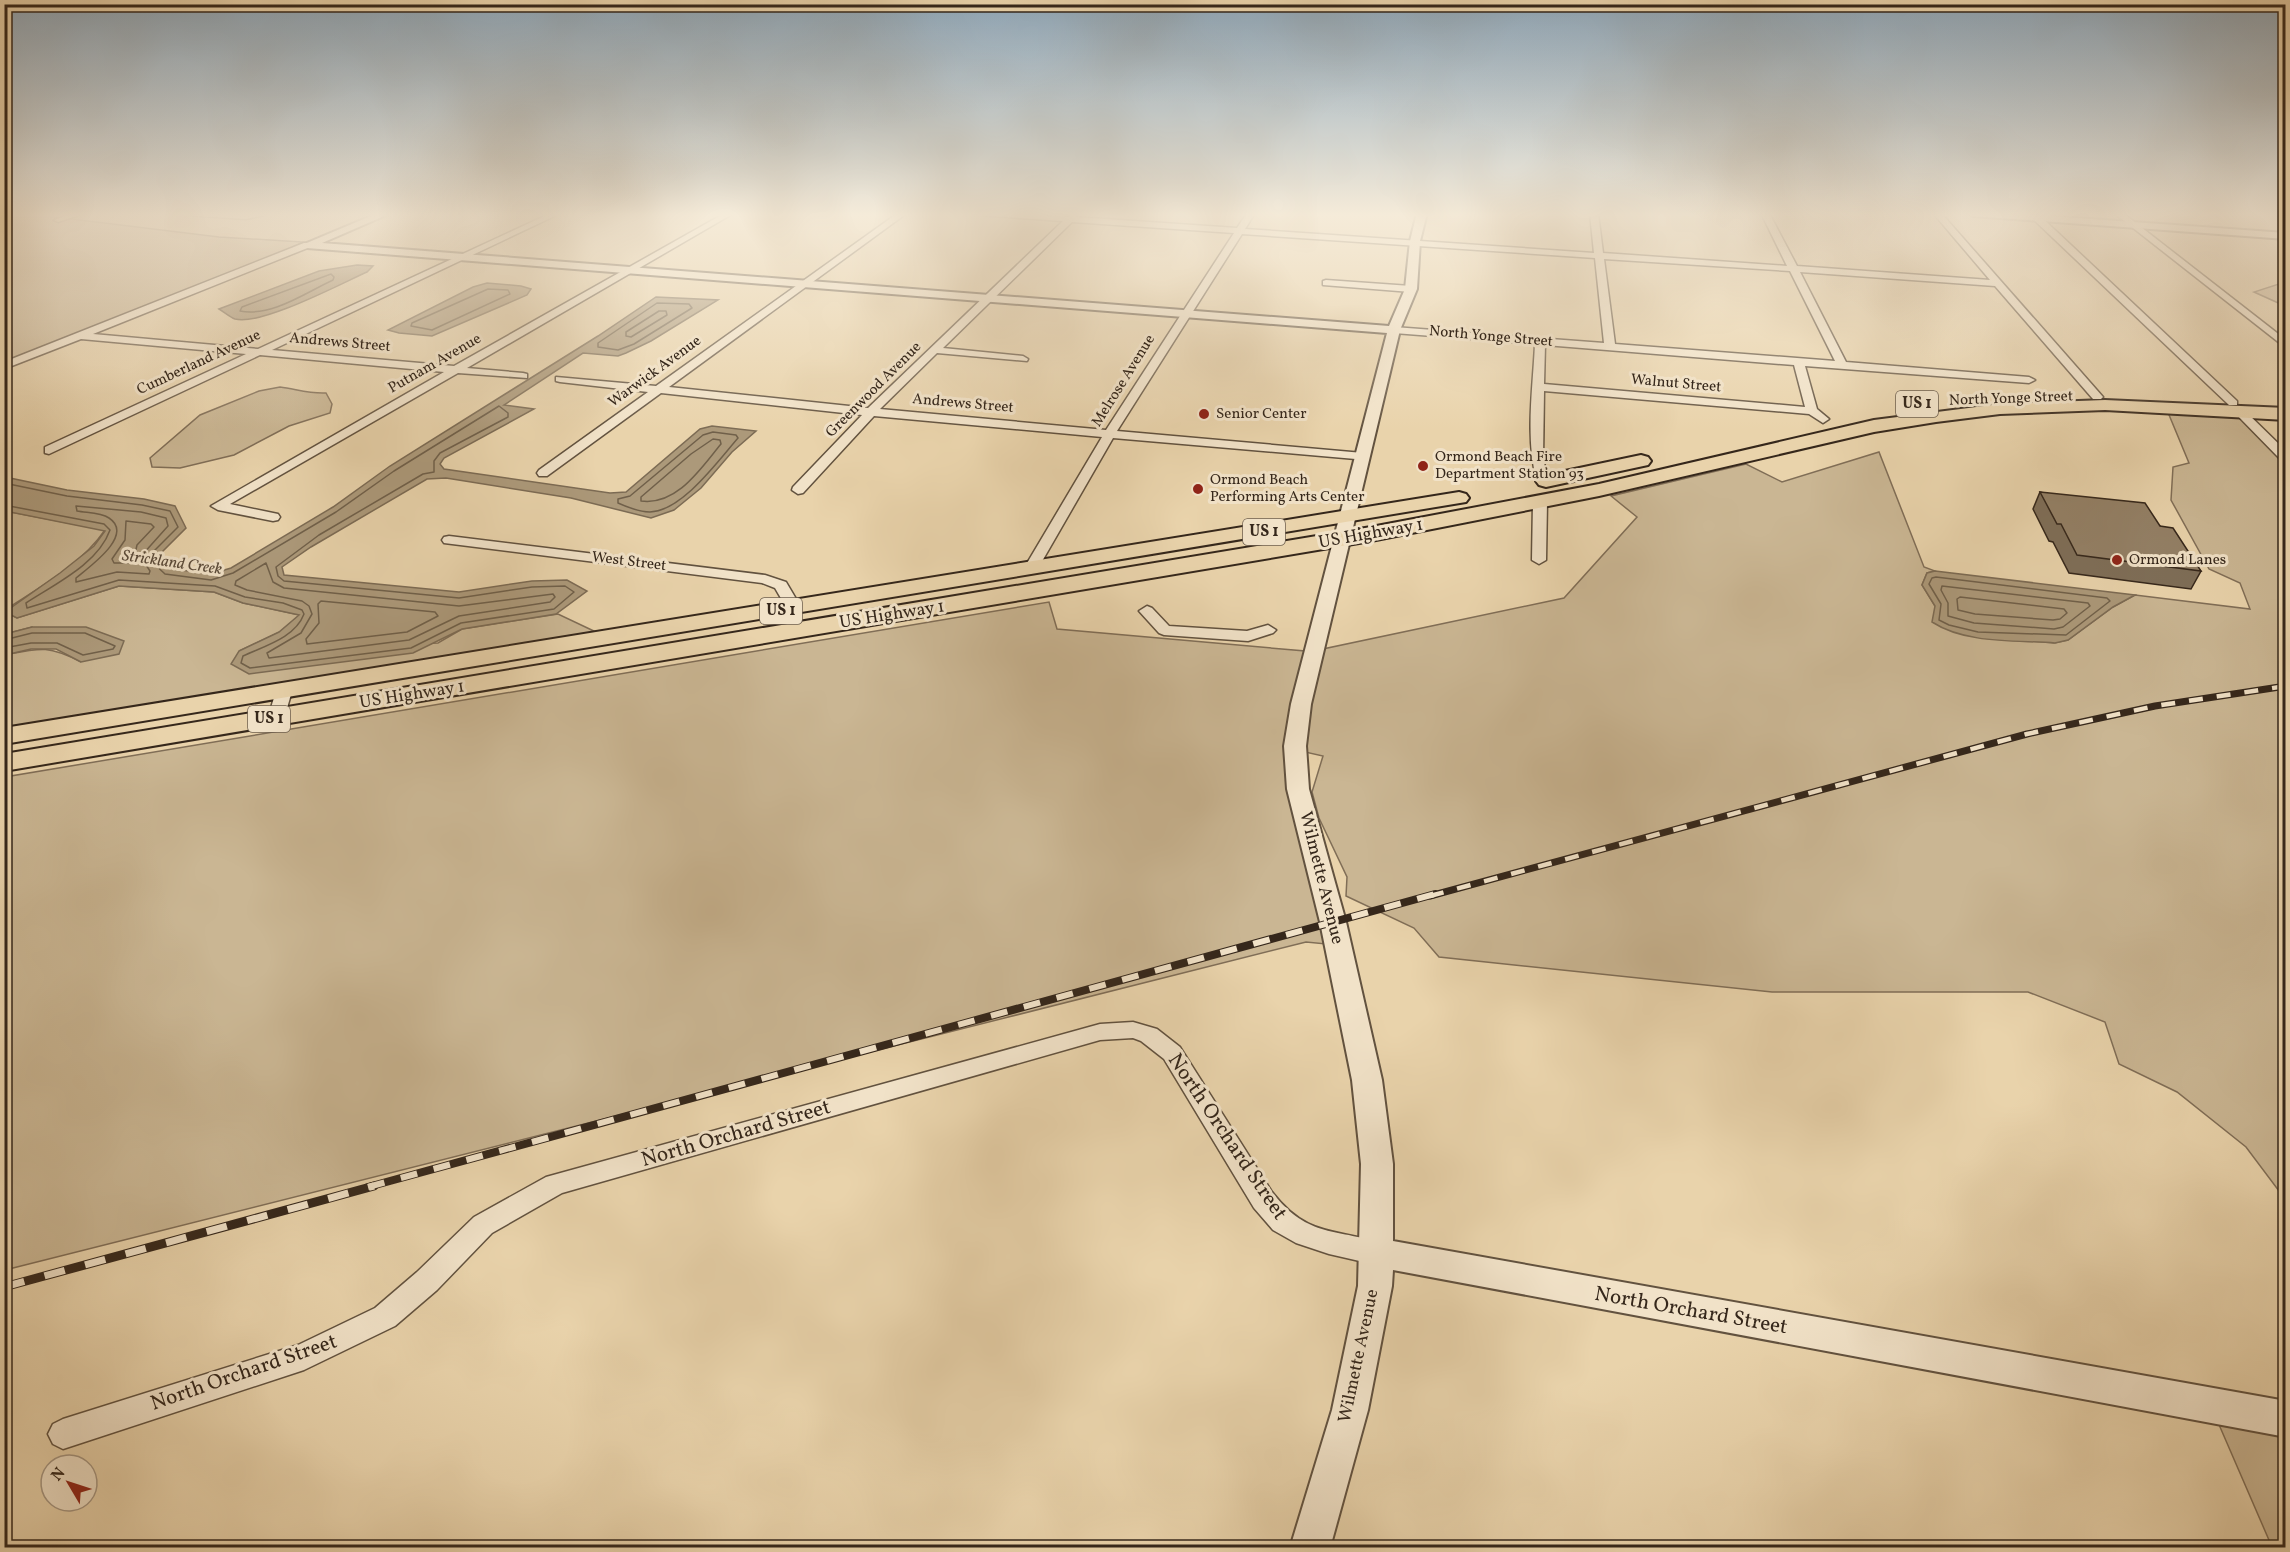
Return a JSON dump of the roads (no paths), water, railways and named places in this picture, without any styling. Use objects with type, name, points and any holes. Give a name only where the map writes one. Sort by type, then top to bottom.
[{"type":"main road","name":"North Yonge Street","points":[[1836,418],[1844,425],[1843,422],[1847,419],[1876,413],[1885,408],[2000,398],[2286,407]]},
{"type":"main road","name":"North Yonge Street","points":[[1792,426],[1836,418],[1946,414],[2144,398],[2286,414]]},
{"type":"main road","name":"North Yonge Street","points":[[1776,450],[1836,418]]},
{"type":"main road","points":[[1723,462],[1761,445],[1823,428],[1836,418]]},
{"type":"main road","name":"US Highway 1","points":[[4,763],[984,599],[1345,529],[1741,438]]},
{"type":"main road","name":"US Highway 1","points":[[4,736],[1030,570],[1494,511],[1776,450]]},
{"type":"main road","points":[[1540,502],[1554,487],[1580,474]]},
{"type":"main road","points":[[1494,511],[1522,498],[1544,482]]},
{"type":"main road","points":[[984,599],[1020,586],[1028,580],[1030,570]]},
{"type":"street","points":[[4,366],[206,285]]},
{"type":"street","name":"Cumberland Avenue","points":[[49,450],[402,285]]},
{"type":"street","name":"Putnam Avenue","points":[[273,517],[218,506],[603,285]]},
{"type":"street","name":"Warwick Avenue","points":[[543,473],[802,285]]},
{"type":"street","name":"North Yonge Street","points":[[823,285],[2029,380]]},
{"type":"street","name":"Greenwood Avenue","points":[[798,490],[871,412],[1001,285]]},
{"type":"street","name":"Melrose Avenue","points":[[1030,570],[1110,433],[1204,285]]},
{"type":"street","points":[[1360,285],[1411,289]]},
{"type":"street","name":"Wilmette Avenue","points":[[1310,1548],[1350,1410],[1373,1296],[1377,1253],[1377,1164],[1366,1080],[1333,922],[1298,789],[1295,746],[1301,704],[1394,330],[1411,285]]},
{"type":"street","points":[[1603,285],[1610,347]]},
{"type":"street","points":[[1802,285],[1842,365]]},
{"type":"street","points":[[2000,285],[2104,401]]},
{"type":"street","points":[[2108,285],[2236,407],[2286,458]]},
{"type":"street","points":[[2210,285],[2286,345]]},
{"type":"street","name":"Andrews Street","points":[[82,336],[523,376]]},
{"type":"street","points":[[1540,341],[1537,387],[1537,459],[1544,482]]},
{"type":"street","points":[[935,350],[1023,359]]},
{"type":"street","points":[[1798,361],[1836,418]]},
{"type":"street","name":"Andrews Street","points":[[560,379],[871,412],[1363,457]]},
{"type":"street","name":"Walnut Street","points":[[1537,387],[1836,418]]},
{"type":"street","points":[[1539,560],[1540,502]]},
{"type":"street","name":"West Street","points":[[449,540],[765,579],[781,585],[794,609]]},
{"type":"street","points":[[1147,611],[1164,630],[1248,636],[1268,630]]},
{"type":"street","points":[[276,717],[284,691]]},
{"type":"street","name":"North Orchard Street","points":[[63,1434],[304,1357],[340,1341],[385,1317],[427,1281],[483,1225],[555,1184],[1100,1032],[1133,1030],[1149,1035],[1172,1053],[1263,1200],[1274,1215],[1298,1233],[1377,1253],[2286,1419]]},
{"type":"water","points":[[281,285],[338,285],[263,316],[235,319],[219,309]]},
{"type":"water","points":[[515,285],[531,289],[527,295],[432,336],[388,330],[473,287]]},
{"type":"water","points":[[656,297],[718,300],[651,341],[626,353],[618,356],[583,353],[504,405],[534,409],[444,458],[440,464],[444,469],[610,493],[626,492],[700,429],[712,426],[756,431],[732,452],[701,488],[674,510],[651,518],[571,498],[446,478],[427,479],[311,547],[282,567],[284,575],[459,592],[532,581],[567,580],[587,591],[556,614],[462,629],[413,653],[249,674],[231,664],[239,651],[279,632],[299,615],[243,603],[214,592],[119,586],[17,618],[5,612],[94,546],[105,531],[5,511],[5,477],[67,490],[144,499],[175,506],[186,528],[156,558],[166,568],[211,574],[231,568],[333,507],[390,466],[598,336]]},
{"type":"water","points":[[1935,571],[2135,595],[2113,607],[2068,640],[2055,643],[1991,640],[1960,634],[1932,622],[1935,606],[1922,585],[1927,573]]},
{"type":"water","points":[[32,627],[86,627],[124,641],[119,654],[81,662],[56,649],[31,649],[5,655],[5,634]]},
{"type":"railway","points":[[1430,896],[2027,734],[2155,706],[2286,686]]},
{"type":"railway","points":[[368,1187],[1435,894]]},
{"type":"railway","points":[[4,1287],[374,1186]]},
{"type":"place","name":"Senior Center","points":[[1204,414]]},
{"type":"place","name":"Ormond Beach Fire Department Station 93","points":[[1423,466]]},
{"type":"place","name":"Ormond Beach Performing Arts Center","points":[[1198,489]]},
{"type":"place","name":"Ormond Lanes","points":[[2117,560]]},
{"type":"water label","name":"Strickland Creek","points":[[172,563]]}]
